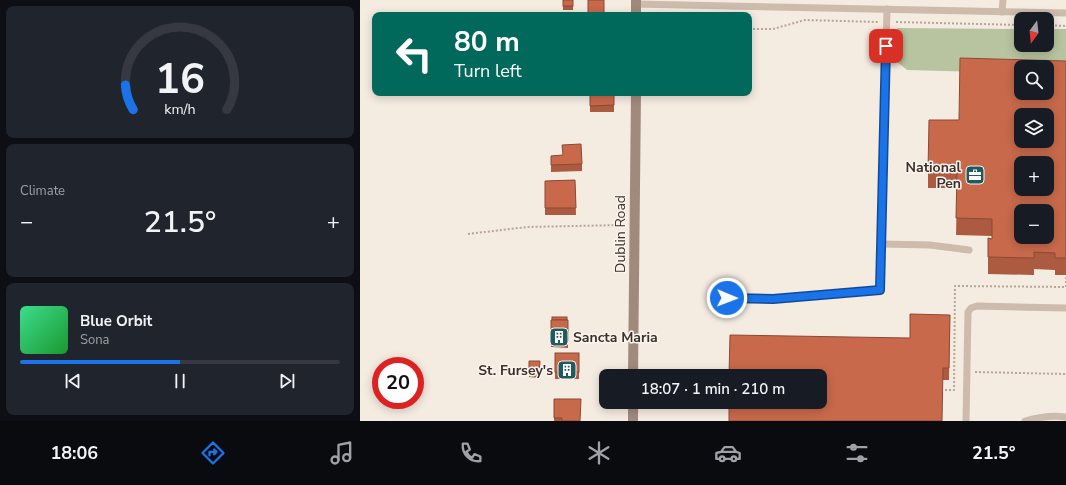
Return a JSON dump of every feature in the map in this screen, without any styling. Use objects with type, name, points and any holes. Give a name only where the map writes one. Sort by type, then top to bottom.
[{"type":"main road","name":"Dublin Road","points":[[633,369],[636,96]]},
{"type":"main road","points":[[633,409],[633,421]]},
{"type":"lane","points":[[1002,12],[1003,0]]},
{"type":"lane","points":[[636,2],[806,4],[887,10],[1066,13]]},
{"type":"lane","points":[[727,298],[773,299],[880,290],[887,10]]},
{"type":"lane","points":[[881,244],[930,245],[969,250]]},
{"type":"lane","points":[[966,421],[968,312],[971,308],[977,306],[1066,308]]},
{"type":"lane","points":[[1025,421],[1041,417],[1066,417]]},
{"type":"path","points":[[1054,25],[1066,26]]},
{"type":"path","points":[[468,234],[527,227],[634,225]]},
{"type":"path","points":[[1066,275],[1066,287]]},
{"type":"path","points":[[954,371],[1066,374]]},
{"type":"green space","points":[[898,28],[1014,29],[1014,52],[1054,52],[1054,29],[1066,29],[1066,74],[1054,70],[1054,60],[1014,60],[1014,73],[907,70],[895,60],[894,33]]},
{"type":"building","points":[[563,0],[573,0],[573,6],[563,6]]},
{"type":"building","points":[[588,0],[604,0],[604,12],[588,12]]},
{"type":"building","name":"National Pen","points":[[960,58],[1031,60],[1014,60],[1014,100],[1054,100],[1054,61],[1066,61],[1066,258],[1055,258],[1055,253],[1034,252],[1034,258],[988,257],[988,238],[992,239],[992,219],[956,218],[957,172],[928,171],[929,120],[959,120]]},
{"type":"building","points":[[590,96],[614,96],[614,105],[590,106]]},
{"type":"building","points":[[581,144],[582,164],[551,165],[551,156],[563,155],[562,145]]},
{"type":"building","points":[[575,180],[576,208],[545,208],[545,181]]},
{"type":"building","points":[[910,314],[950,315],[949,368],[943,368],[942,421],[729,421],[729,409],[827,409],[827,369],[729,369],[730,335],[910,338]]},
{"type":"building","points":[[552,317],[567,317],[567,320],[552,320]]},
{"type":"building","name":"Sancta Maria","points":[[551,320],[568,320],[568,341],[551,340]]},
{"type":"building","name":"St. Fursey's","points":[[555,353],[579,353],[579,372],[555,372]]},
{"type":"building","points":[[529,361],[540,361],[539,374],[529,374]]},
{"type":"building","points":[[554,399],[581,399],[580,421],[562,421],[562,418],[554,418]]},
{"type":"place","name":"National Pen","points":[[975,175]]},
{"type":"place","name":"Sancta Maria","points":[[559,337]]},
{"type":"place","name":"St. Fursey's","points":[[567,370]]},
{"type":"route","points":[[727,298],[773,299],[880,290],[886,46]]}]
